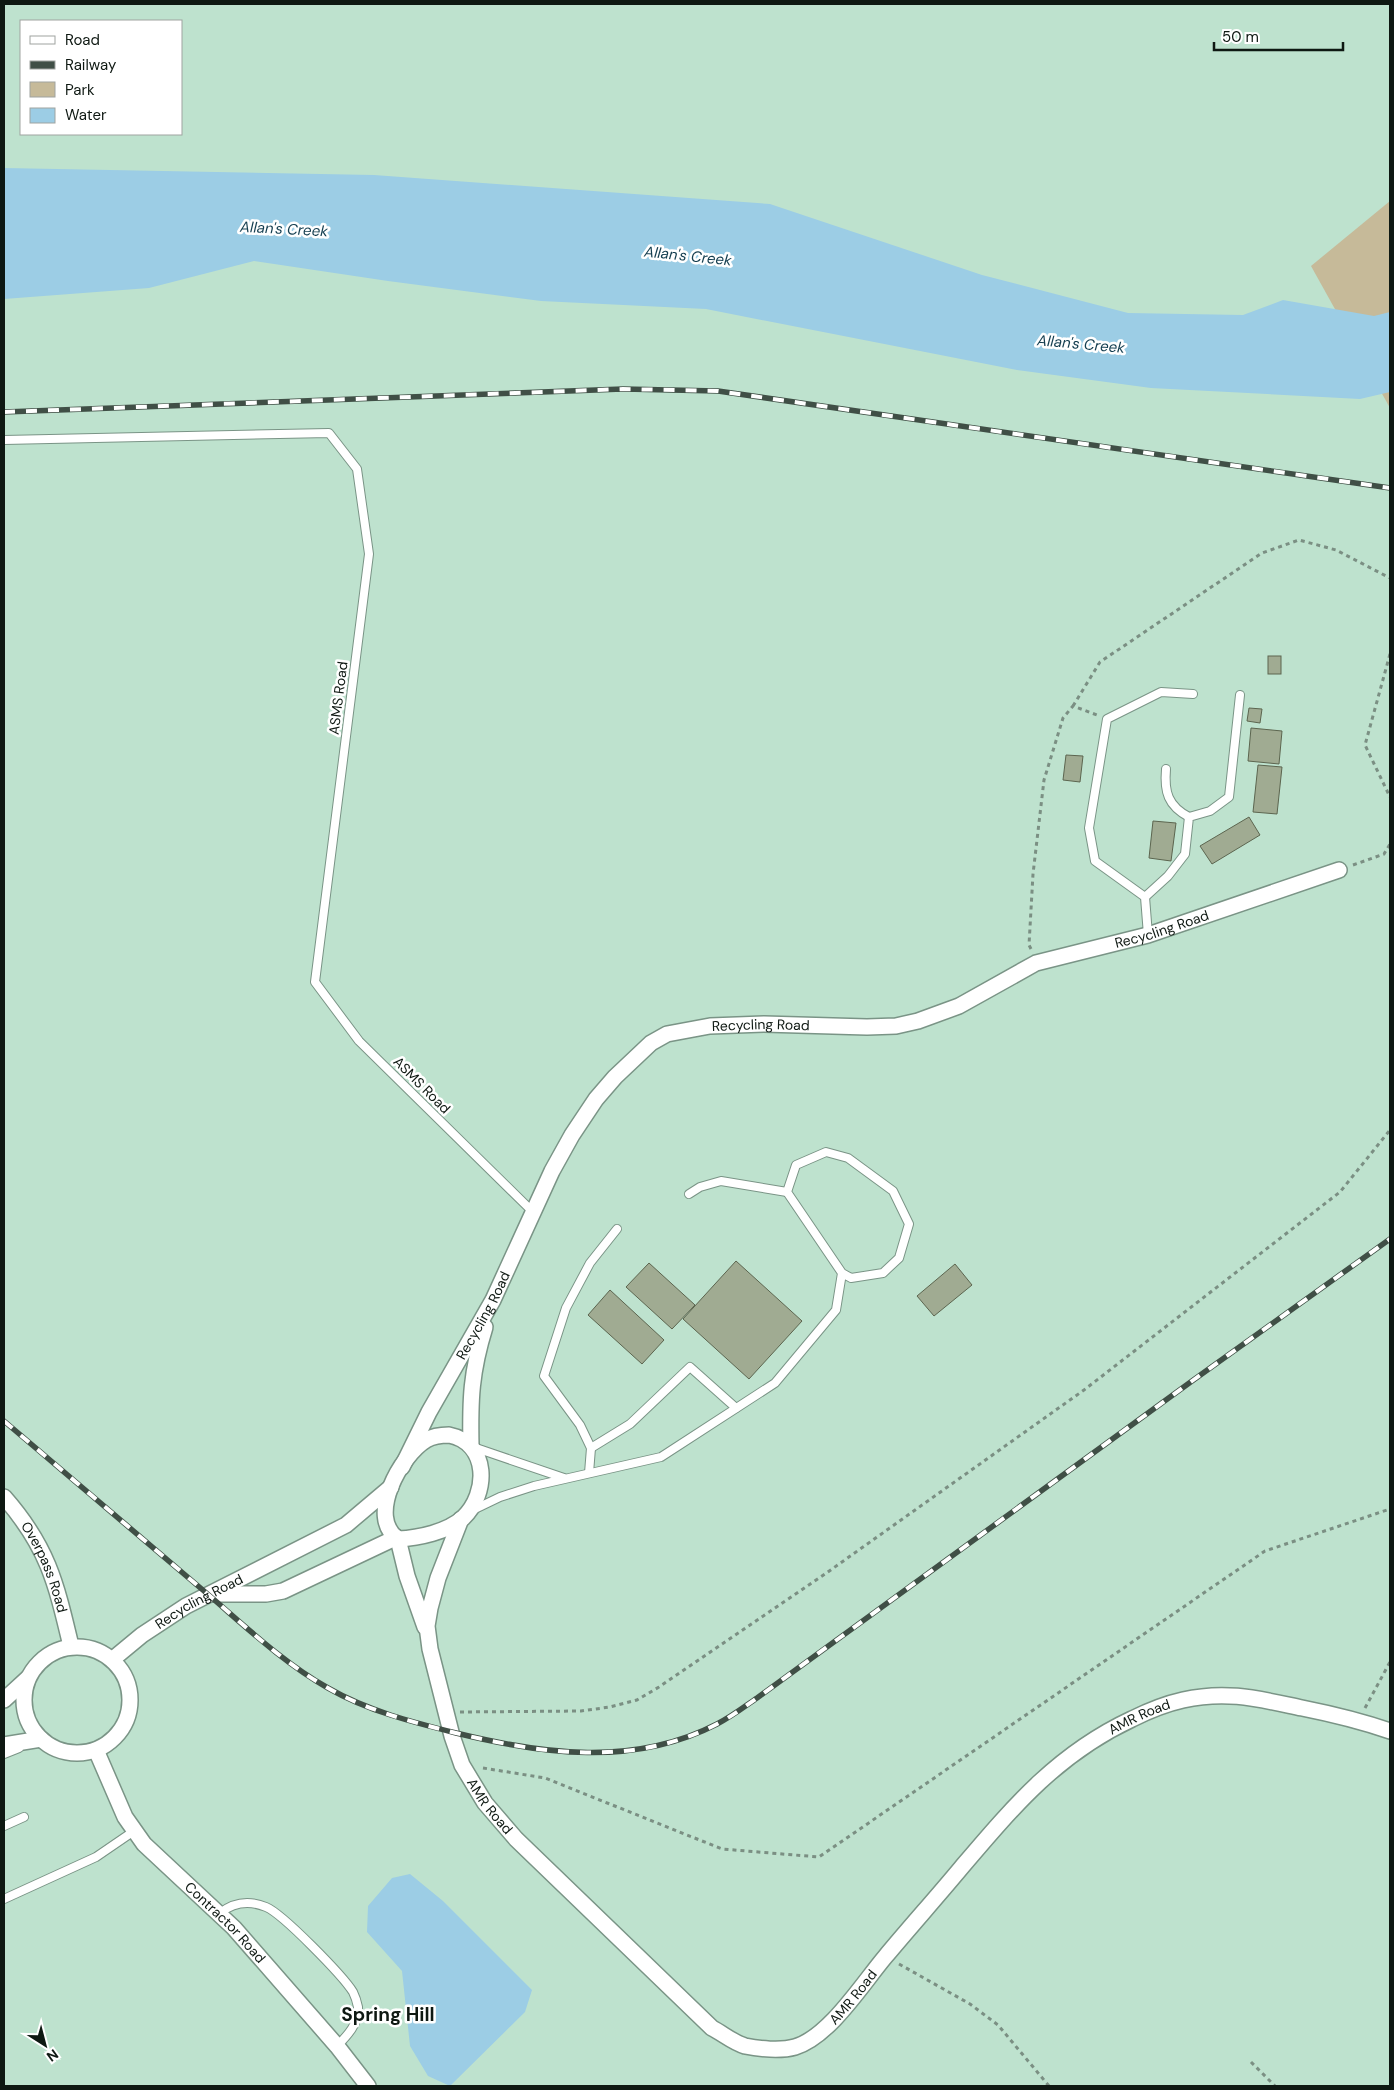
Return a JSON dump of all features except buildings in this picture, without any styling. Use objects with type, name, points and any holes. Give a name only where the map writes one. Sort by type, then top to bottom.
[{"type":"street","name":"Recycling Road","points":[[402,1467],[429,1412],[493,1300],[552,1171],[596,1099],[632,1060],[651,1044],[667,1034],[710,1026],[764,1024],[868,1027],[896,1026],[910,1023],[936,1016],[959,1006],[1036,963],[1148,935],[1339,870]]},
{"type":"street","points":[[207,1593],[266,1594],[283,1591],[396,1538],[430,1534],[464,1516],[476,1499],[480,1485],[480,1465],[472,1447],[470,1404],[474,1366],[493,1300]]},
{"type":"street","points":[[396,1538],[390,1532],[386,1520],[386,1502],[391,1487],[415,1449],[434,1436],[455,1436],[472,1447]]},
{"type":"street","name":"Recycling Road","points":[[113,1660],[161,1621],[207,1593],[329,1535],[359,1515],[391,1487]]},
{"type":"street","name":"Overpass Road","points":[[4,1496],[33,1534],[43,1552],[58,1593],[71,1646]]},
{"type":"street","name":"AMR Road","points":[[428,1636],[428,1615],[431,1601],[446,1553],[464,1516]]},
{"type":"street","name":"AMR Road","points":[[396,1538],[428,1636],[462,1765],[485,1803],[516,1839],[712,2028],[744,2046],[769,2049],[795,2047],[822,2031],[845,2008],[885,1957],[1014,1807],[1050,1771],[1086,1744],[1118,1726],[1153,1709],[1182,1700],[1209,1696],[1243,1695],[1359,1720],[1390,1732]]},
{"type":"street","points":[[4,1700],[28,1678],[46,1656],[71,1646],[93,1648],[113,1660],[123,1672],[130,1687],[131,1703],[128,1719],[120,1732],[108,1744],[96,1750],[86,1753],[65,1752],[52,1747],[38,1740],[25,1710],[25,1690],[28,1678]]},
{"type":"street","points":[[4,1745],[38,1740]]},
{"type":"street","name":"Contractor Road","points":[[96,1750],[120,1807],[134,1831],[154,1855],[220,1913],[337,2046],[368,2086]]},
{"type":"lane","name":"ASMS Road","points":[[4,440],[329,433],[357,469],[369,554],[315,982],[359,1041],[533,1212]]},
{"type":"lane","points":[[1148,935],[1145,897],[1095,861],[1089,828],[1107,719],[1161,692],[1193,694]]},
{"type":"lane","points":[[1166,769],[1165,787],[1176,810],[1189,817],[1210,811],[1229,797],[1240,695]]},
{"type":"lane","points":[[1145,897],[1168,876],[1185,854],[1189,817]]},
{"type":"lane","points":[[689,1194],[700,1187],[721,1181],[787,1192],[842,1273],[852,1278],[883,1273],[899,1258],[909,1224],[893,1191],[848,1158],[826,1152],[796,1165],[787,1192]]},
{"type":"lane","points":[[589,1473],[591,1448],[580,1425],[544,1376],[566,1308],[590,1263],[617,1229]]},
{"type":"lane","points":[[464,1516],[509,1494],[566,1478],[661,1457],[775,1383],[836,1310],[842,1273]]},
{"type":"lane","points":[[591,1448],[630,1424],[690,1367],[736,1408]]},
{"type":"lane","points":[[472,1447],[566,1478]]},
{"type":"lane","points":[[4,1692],[28,1678]]},
{"type":"lane","points":[[4,1754],[38,1740]]},
{"type":"lane","points":[[4,1826],[24,1817]]},
{"type":"lane","points":[[4,1899],[96,1857],[134,1831]]},
{"type":"lane","points":[[220,1913],[232,1905],[244,1903],[258,1905],[273,1911],[298,1932],[344,1981],[354,1994],[358,2007],[353,2027],[337,2046]]},
{"type":"path","points":[[1036,963],[1029,945],[1044,780],[1063,718],[1073,706],[1100,662],[1262,553],[1299,540],[1336,550],[1390,578]]},
{"type":"path","points":[[1390,654],[1365,745],[1390,797]]},
{"type":"path","points":[[1073,706],[1107,719]]},
{"type":"path","points":[[1339,870],[1384,854],[1390,844]]},
{"type":"path","points":[[447,1712],[581,1711],[610,1707],[637,1700],[659,1687],[834,1568],[1084,1390],[1340,1192],[1390,1130]]},
{"type":"path","points":[[462,1765],[545,1778],[722,1849],[819,1856],[1265,1551],[1390,1509]]},
{"type":"path","points":[[1359,1720],[1390,1662]]},
{"type":"path","points":[[885,1957],[970,2004],[998,2025],[1049,2086]]},
{"type":"path","points":[[1251,2062],[1275,2086]]},
{"type":"shaded area","points":[[4,4],[1390,4],[1390,2086],[4,2086]]},
{"type":"green space","points":[[1390,201],[1390,408],[1311,266]]},
{"type":"water","name":"Allan's Creek","points":[[4,168],[374,175],[770,204],[982,275],[1128,313],[1243,315],[1283,300],[1374,316],[1390,312],[1390,392],[1360,399],[1151,388],[1017,370],[706,309],[541,301],[254,261],[149,288],[4,299]]},
{"type":"water","points":[[410,1874],[443,1901],[532,1990],[525,2012],[450,2086],[428,2076],[410,2046],[402,1971],[367,1932],[368,1906],[392,1878]]},
{"type":"railway","points":[[4,412],[623,389],[718,391],[1390,488]]},
{"type":"railway","points":[[4,1421],[264,1642],[295,1667],[328,1688],[359,1703],[391,1715],[489,1740],[554,1751],[621,1751],[685,1738],[717,1724],[737,1712],[1390,1239]]},
{"type":"district","name":"Spring Hill","points":[[388,2014]]}]
